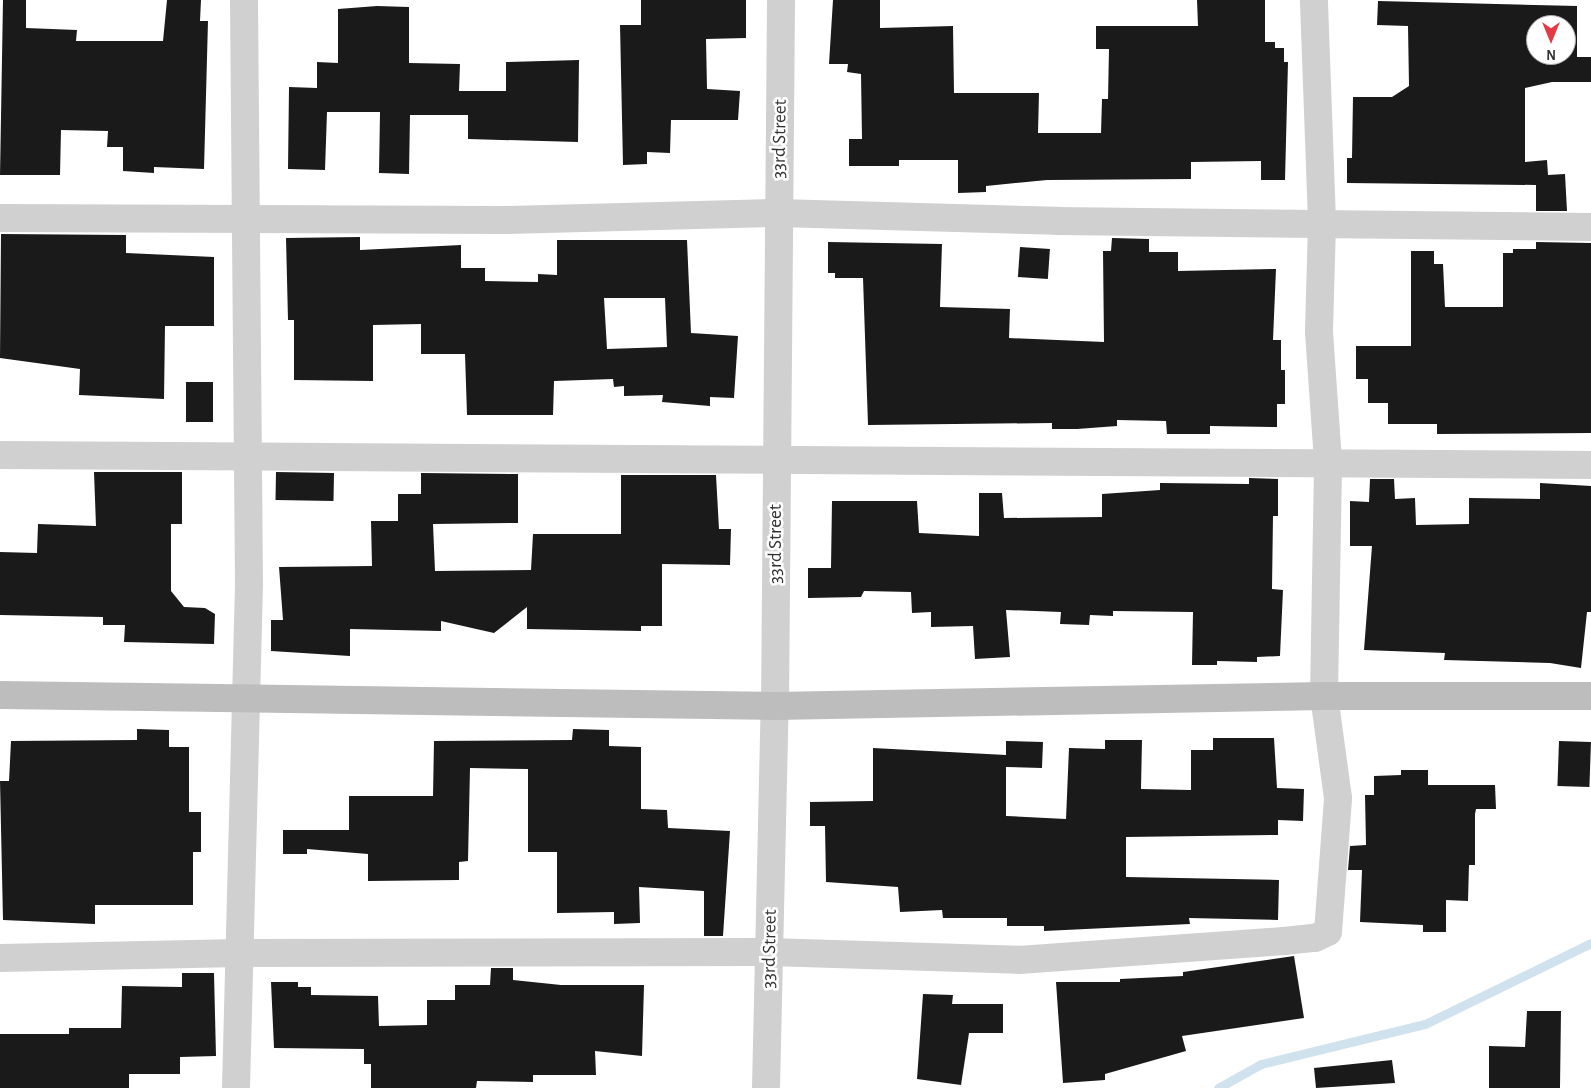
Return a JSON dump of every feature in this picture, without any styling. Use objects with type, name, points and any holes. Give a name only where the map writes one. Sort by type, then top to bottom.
[{"type":"street","points":[[236,1088],[246,701],[248,457],[244,0]]},
{"type":"street","name":"33rd Street","points":[[766,1088],[775,706],[781,0]]},
{"type":"street","points":[[0,958],[240,953],[770,952],[1019,960],[1322,935],[1328,932],[1332,922],[1338,798],[1324,696],[1328,461],[1319,331],[1322,221],[1314,0]]},
{"type":"street","points":[[0,218],[246,222],[778,213],[1058,221],[1322,221],[1591,227]]},
{"type":"street","points":[[0,455],[777,462],[1328,461],[1591,465]]},
{"type":"street","points":[[0,695],[246,701],[775,706],[1324,696],[1591,696]]},
{"type":"building","points":[[3,0],[26,0],[26,28],[77,30],[76,41],[163,41],[167,0],[201,0],[200,21],[208,21],[204,169],[154,167],[154,173],[123,171],[123,147],[107,147],[108,131],[61,130],[60,175],[0,175]]},
{"type":"building","points":[[641,0],[746,0],[746,38],[706,39],[707,89],[740,91],[738,120],[671,120],[670,153],[647,152],[647,164],[623,165],[620,25],[641,25]]},
{"type":"building","points":[[833,0],[880,0],[880,28],[953,26],[954,93],[1039,93],[1038,133],[1101,133],[1102,99],[1108,99],[1109,49],[1096,49],[1096,26],[1198,26],[1197,0],[1265,0],[1265,42],[1275,42],[1275,48],[1284,48],[1284,62],[1288,62],[1285,180],[1261,180],[1261,161],[1191,162],[1191,179],[1047,180],[986,186],[986,192],[958,193],[958,160],[899,160],[899,166],[849,166],[849,139],[862,139],[861,74],[847,72],[848,64],[829,64]]},
{"type":"building","points":[[1378,1],[1577,6],[1577,57],[1591,57],[1591,82],[1552,82],[1525,88],[1525,162],[1547,160],[1548,175],[1565,174],[1567,211],[1536,211],[1536,185],[1347,183],[1347,158],[1352,158],[1353,97],[1392,97],[1409,86],[1408,26],[1377,25]]},
{"type":"building","points":[[377,6],[409,7],[409,63],[460,64],[459,91],[506,91],[506,62],[579,60],[578,142],[468,139],[468,115],[410,115],[409,174],[379,173],[380,112],[327,112],[325,170],[288,169],[289,87],[317,88],[317,62],[338,63],[338,9]]},
{"type":"building","points":[[1,234],[126,235],[126,253],[214,257],[214,326],[165,326],[164,399],[79,395],[80,369],[0,358]]},
{"type":"building","points":[[360,237],[360,250],[461,245],[461,268],[485,268],[485,281],[538,282],[538,274],[557,275],[557,240],[687,240],[691,333],[738,336],[734,398],[710,397],[710,406],[662,402],[663,395],[624,396],[624,386],[614,387],[613,379],[554,381],[553,415],[467,415],[465,354],[421,354],[421,324],[373,325],[373,381],[294,380],[294,320],[288,320],[286,238]],"holes":[[[604,298],[665,298],[667,347],[607,349]]]},
{"type":"building","points":[[1112,238],[1149,239],[1149,252],[1178,252],[1178,271],[1276,269],[1273,340],[1281,340],[1281,370],[1285,370],[1285,404],[1277,404],[1277,427],[1210,426],[1210,434],[1167,434],[1166,421],[1117,420],[1117,426],[1077,429],[1052,429],[1052,423],[868,425],[863,278],[835,278],[835,273],[828,273],[828,242],[942,244],[940,307],[1010,309],[1009,338],[1104,342],[1103,251],[1111,251]]},
{"type":"building","points":[[1536,242],[1591,243],[1591,433],[1437,434],[1437,424],[1388,424],[1388,403],[1368,403],[1368,379],[1356,379],[1356,346],[1411,346],[1411,251],[1434,251],[1434,264],[1443,264],[1445,307],[1503,307],[1503,253],[1513,253],[1513,249],[1536,249]]},
{"type":"building","points":[[1020,247],[1050,249],[1048,279],[1018,277]]},
{"type":"building","points":[[186,382],[213,382],[213,422],[186,422]]},
{"type":"building","points":[[94,472],[182,472],[182,524],[171,524],[171,591],[184,607],[205,608],[215,614],[214,644],[124,642],[125,625],[103,625],[103,617],[0,615],[0,552],[37,553],[38,524],[96,526]]},
{"type":"building","points":[[276,472],[334,473],[334,501],[276,500]]},
{"type":"building","points":[[421,473],[518,474],[518,523],[433,524],[435,571],[531,570],[533,534],[621,534],[621,475],[716,475],[719,529],[731,529],[730,565],[662,564],[662,626],[641,626],[641,631],[527,629],[527,607],[494,633],[441,621],[441,631],[350,629],[350,656],[271,651],[271,620],[283,620],[279,567],[372,566],[371,521],[398,521],[398,494],[421,494]]},
{"type":"building","points":[[1249,478],[1278,479],[1278,516],[1273,516],[1272,589],[1283,590],[1280,656],[1257,657],[1257,662],[1217,661],[1217,665],[1192,665],[1193,612],[1113,611],[1113,616],[1090,615],[1089,625],[1060,624],[1061,612],[1006,610],[1010,657],[975,659],[973,626],[931,627],[931,612],[912,613],[911,592],[864,591],[861,597],[808,598],[808,568],[831,568],[832,501],[917,501],[919,533],[979,536],[979,493],[1002,493],[1004,518],[1102,517],[1102,494],[1160,490],[1160,483],[1249,484]]},
{"type":"building","points":[[1370,479],[1394,479],[1395,499],[1415,498],[1416,525],[1469,524],[1469,498],[1540,499],[1540,483],[1591,486],[1591,612],[1587,612],[1581,668],[1550,663],[1444,660],[1445,653],[1364,650],[1372,546],[1350,546],[1350,501],[1369,502]]},
{"type":"building","points":[[137,729],[169,730],[169,747],[189,747],[189,812],[201,812],[201,852],[193,852],[193,905],[95,905],[95,924],[3,920],[0,781],[9,781],[11,741],[137,740]]},
{"type":"building","points":[[573,729],[609,730],[609,746],[641,747],[641,809],[667,810],[668,828],[730,831],[723,936],[704,936],[704,891],[639,887],[640,923],[614,924],[614,912],[557,913],[557,852],[528,852],[528,769],[470,768],[468,861],[459,862],[459,880],[368,881],[368,854],[307,849],[307,854],[283,854],[283,830],[349,830],[349,796],[433,796],[434,741],[572,740]]},
{"type":"building","points":[[1213,738],[1274,738],[1277,788],[1304,789],[1303,821],[1278,820],[1278,835],[1126,837],[1126,877],[1279,880],[1278,920],[1189,918],[1190,924],[1044,931],[1044,926],[1007,926],[1007,918],[943,918],[942,910],[900,912],[898,887],[826,882],[825,826],[810,826],[810,802],[873,801],[873,748],[1006,755],[1006,741],[1043,742],[1042,768],[1006,767],[1006,816],[1066,819],[1069,748],[1105,749],[1105,740],[1142,740],[1141,789],[1191,790],[1191,750],[1213,750]]},
{"type":"building","points":[[1559,741],[1591,742],[1589,787],[1557,786]]},
{"type":"building","points":[[1401,770],[1428,770],[1428,785],[1495,785],[1496,809],[1476,809],[1475,865],[1469,865],[1468,901],[1446,900],[1446,932],[1423,932],[1423,925],[1360,922],[1362,870],[1348,870],[1350,846],[1366,845],[1365,795],[1374,795],[1374,776],[1401,775]]},
{"type":"building","points":[[1294,956],[1304,1018],[1182,1036],[1186,1051],[1105,1074],[1105,1080],[1063,1083],[1056,982],[1120,982],[1120,979],[1183,976],[1183,972]]},
{"type":"building","points":[[491,968],[513,968],[513,980],[561,985],[644,985],[642,1056],[595,1051],[596,1075],[533,1075],[533,1082],[477,1081],[476,1088],[371,1088],[371,1064],[364,1064],[364,1049],[274,1048],[271,982],[298,982],[298,987],[311,987],[311,995],[378,996],[379,1026],[427,1025],[427,1000],[455,1000],[455,985],[490,985]]},
{"type":"building","points":[[182,973],[214,973],[216,1056],[180,1057],[180,1074],[129,1074],[129,1088],[0,1088],[0,1034],[69,1034],[69,1028],[121,1028],[122,986],[182,987]]},
{"type":"building","points":[[923,994],[953,995],[952,1004],[1003,1004],[1003,1033],[969,1033],[961,1085],[917,1079]]},
{"type":"building","points":[[1527,1011],[1561,1011],[1560,1088],[1489,1088],[1489,1046],[1525,1047]]},
{"type":"building","points":[[1392,1060],[1395,1083],[1316,1088],[1314,1068]]},
{"type":"waterway","points":[[1218,1088],[1261,1064],[1425,1024],[1591,943]]}]
